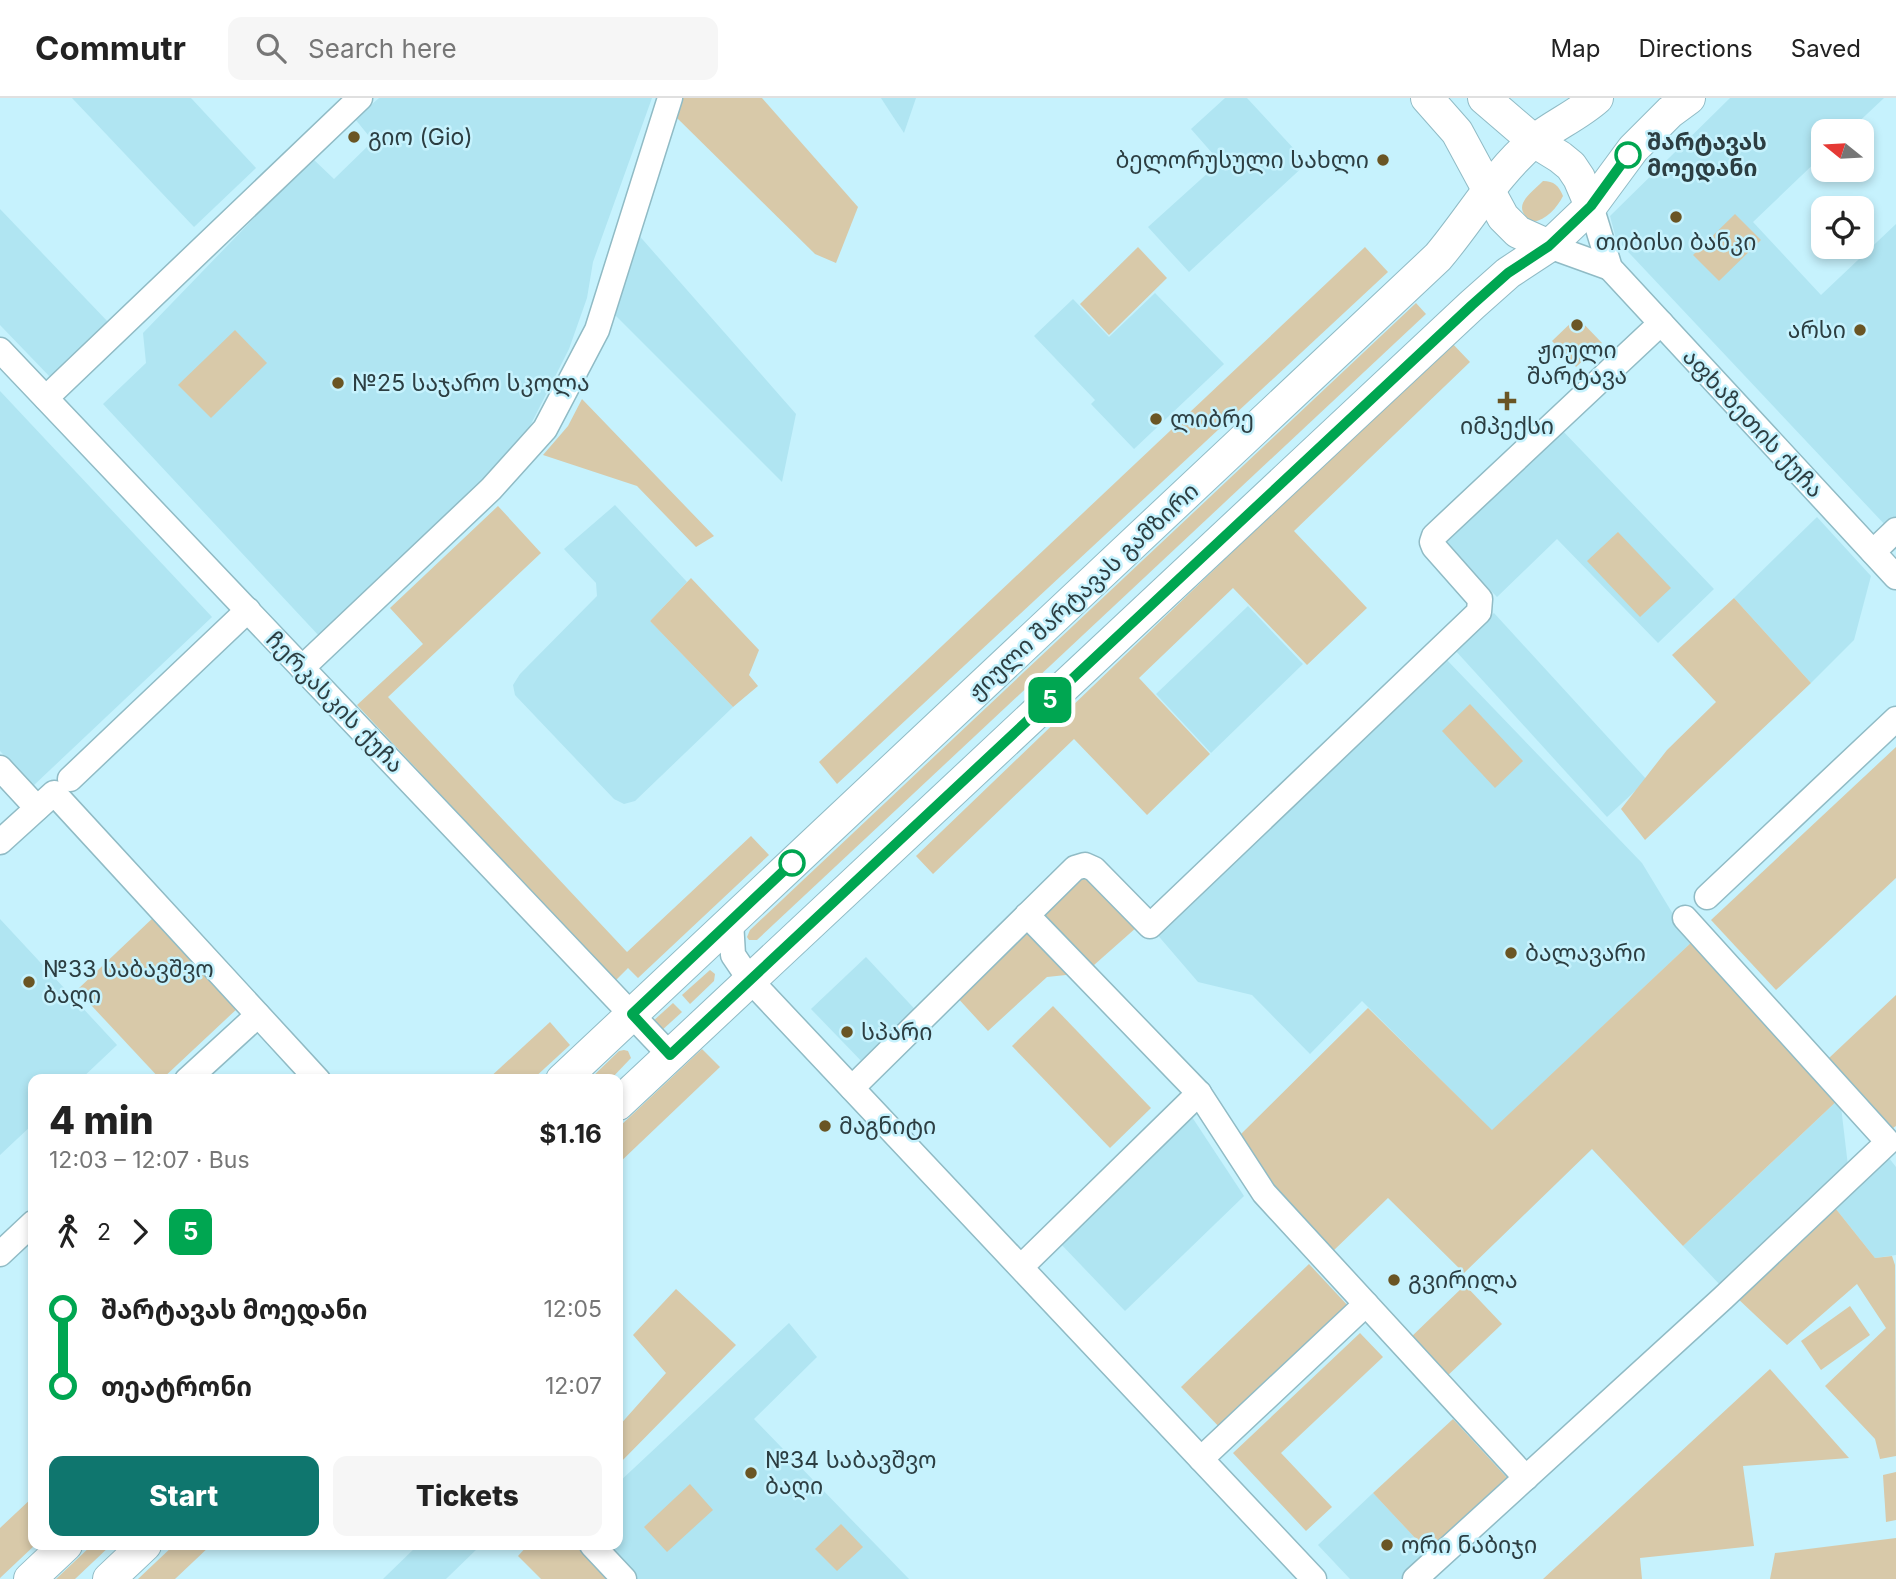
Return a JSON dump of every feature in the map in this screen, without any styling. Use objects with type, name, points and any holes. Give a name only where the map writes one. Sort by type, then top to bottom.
[{"type":"main road","points":[[1427,98],[1457,132],[1503,218],[1518,232],[1549,246]]},
{"type":"main road","name":"ჟიული შარტავას გამზირი","points":[[568,1074],[1438,257],[1464,226],[1488,188],[1534,141],[1597,98]]},
{"type":"main road","points":[[623,1099],[1472,305],[1508,273],[1549,246],[1591,206],[1633,149],[1670,112],[1689,98]]},
{"type":"main road","points":[[1494,99],[1534,141],[1560,156],[1571,166],[1591,206]]},
{"type":"main road","points":[[30,1579],[61,1550]]},
{"type":"main road","points":[[113,1578],[140,1550]]},
{"type":"street","points":[[46,398],[360,98]]},
{"type":"street","points":[[302,668],[491,489],[545,429],[597,330],[670,98]]},
{"type":"street","name":"აფხაზეთის ქუჩა","points":[[1591,206],[1610,268],[1896,577]]},
{"type":"street","name":"აფხაზეთის ქუჩა","points":[[1549,246],[1610,268]]},
{"type":"street","points":[[852,1088],[1075,868],[1085,865],[1094,869],[1150,926],[1479,612],[1480,599],[1434,547],[1434,536],[1661,323]]},
{"type":"street","name":"ჩერკასკის ქუჩა","points":[[0,350],[670,1055]]},
{"type":"street","points":[[1873,552],[1896,530]]},
{"type":"street","points":[[71,779],[248,610]]},
{"type":"street","points":[[1707,897],[1896,719]]},
{"type":"street","points":[[0,768],[37,808]]},
{"type":"street","points":[[0,842],[54,793],[312,1074]]},
{"type":"street","points":[[1027,915],[1199,1094],[1264,1193],[1526,1478]]},
{"type":"street","points":[[1415,1579],[1723,1298],[1888,1142],[1685,918]]},
{"type":"street","points":[[731,921],[733,955],[750,980],[1314,1579]]},
{"type":"street","points":[[688,962],[723,962],[750,980]]},
{"type":"street","points":[[194,1074],[258,1015]]},
{"type":"street","points":[[1021,1267],[1199,1094]]},
{"type":"street","points":[[0,1254],[28,1228]]},
{"type":"street","points":[[1201,1459],[1366,1304]]},
{"type":"street","points":[[597,1550],[624,1579]]},
{"type":"shaded area","points":[[72,98],[191,98],[256,168],[194,227]]},
{"type":"shaded area","name":"№25 საჯარო სკოლა","points":[[379,98],[652,98],[593,262],[587,298],[569,349],[528,430],[496,469],[320,637],[103,404],[146,363],[143,333],[312,158],[334,179],[373,141],[355,119]]},
{"type":"shaded area","points":[[679,98],[762,98],[858,207],[836,263],[815,254],[674,115]]},
{"type":"shaded area","points":[[881,98],[916,98],[904,133],[892,115]]},
{"type":"shaded area","points":[[1225,98],[1247,98],[1307,163],[1189,272],[1148,227],[1220,162],[1191,129]]},
{"type":"shaded area","points":[[1730,98],[1884,98],[1862,119],[1811,119],[1811,166],[1753,222],[1821,295],[1859,259],[1874,259],[1874,245],[1896,224],[1896,519],[1887,527],[1616,239],[1610,216]]},
{"type":"shaded area","points":[[1543,181],[1556,185],[1563,196],[1551,213],[1533,222],[1526,216],[1522,206]]},
{"type":"shaded area","points":[[0,209],[109,323],[52,379],[0,325]]},
{"type":"shaded area","points":[[1735,214],[1761,240],[1719,281],[1693,255]]},
{"type":"shaded area","points":[[636,232],[796,414],[782,482],[612,312]]},
{"type":"shaded area","points":[[1138,247],[1167,278],[1109,335],[1080,304]]},
{"type":"shaded area","points":[[1365,247],[1388,272],[837,784],[819,762]]},
{"type":"shaded area","points":[[1155,293],[1224,364],[1134,449],[1091,404],[1095,400],[1034,336],[1073,299],[1109,337]]},
{"type":"shaded area","points":[[1416,303],[1426,314],[757,940],[749,940],[747,937],[750,930]]},
{"type":"shaded area","points":[[1577,317],[1602,343],[1576,367],[1552,341]]},
{"type":"shaded area","points":[[235,330],[267,363],[211,418],[178,385]]},
{"type":"shaded area","points":[[1451,342],[1470,362],[1294,531],[1367,608],[1307,665],[1233,588],[1139,678],[1210,754],[1147,815],[1074,739],[933,874],[916,856]]},
{"type":"shaded area","points":[[0,391],[212,617],[33,786],[0,751]]},
{"type":"shaded area","points":[[582,399],[714,536],[696,547],[637,486],[543,455],[568,426]]},
{"type":"shaded area","points":[[1560,428],[1714,589],[1658,643],[1557,539],[1497,597],[1443,542]]},
{"type":"shaded area","points":[[615,505],[687,582],[650,621],[733,707],[635,801],[624,804],[614,799],[515,695],[513,685],[520,674],[597,596],[596,583],[564,549]]},
{"type":"shaded area","points":[[498,506],[541,553],[388,697],[627,952],[751,836],[769,855],[638,978],[628,968],[615,981],[357,705],[423,644],[390,608]]},
{"type":"shaded area","points":[[1817,517],[1871,576],[1854,640],[1811,683],[1734,598]]},
{"type":"shaded area","points":[[1618,532],[1671,588],[1640,617],[1587,561]]},
{"type":"shaded area","points":[[691,578],[759,650],[749,675],[758,686],[733,707],[650,621]]},
{"type":"shaded area","points":[[1734,598],[1811,683],[1645,840],[1621,809],[1667,750],[1716,702],[1672,655]]},
{"type":"shaded area","points":[[1248,606],[1303,664],[1211,753],[1156,694]]},
{"type":"shaded area","points":[[1494,613],[1647,780],[1607,817],[1454,649]]},
{"type":"shaded area","points":[[1446,659],[1642,863],[1676,919],[1695,939],[1492,1131],[1362,1001],[1310,1054],[1252,995],[1198,982],[1155,932]]},
{"type":"shaded area","points":[[1470,704],[1523,761],[1495,788],[1442,731]]},
{"type":"shaded area","points":[[1896,747],[1896,878],[1776,990],[1711,920]]},
{"type":"shaded area","points":[[1073,878],[1089,879],[1137,927],[1085,973],[1047,977],[988,1031],[955,995]]},
{"type":"shaded area","points":[[156,915],[240,1006],[167,1074],[155,1074],[77,990]]},
{"type":"shaded area","name":"№33 საბავშვო ბაღი","points":[[0,919],[117,1045],[86,1074],[28,1074],[28,1129],[0,1155]]},
{"type":"shaded area","points":[[1695,939],[1840,1098],[1683,1246],[1592,1149],[1464,1273],[1388,1198],[1331,1253],[1267,1187],[1237,1138],[1368,1008],[1492,1130]]},
{"type":"shaded area","points":[[866,957],[923,1018],[869,1069],[811,1009]]},
{"type":"shaded area","points":[[710,970],[715,974],[714,981],[690,1004],[682,995]]},
{"type":"shaded area","points":[[1896,995],[1896,1126],[1893,1128],[1829,1058]]},
{"type":"shaded area","points":[[673,1003],[682,1012],[660,1032],[652,1022]]},
{"type":"shaded area","points":[[1053,1006],[1151,1108],[1110,1148],[1012,1046]]},
{"type":"shaded area","points":[[550,1022],[570,1045],[539,1074],[494,1074]]},
{"type":"shaded area","points":[[702,1049],[720,1067],[623,1159],[623,1123]]},
{"type":"shaded area","points":[[619,1051],[628,1051],[631,1058],[616,1074],[595,1074]]},
{"type":"shaded area","points":[[1840,1098],[1848,1166],[1722,1287],[1683,1246]]},
{"type":"shaded area","points":[[1190,1114],[1244,1196],[1125,1311],[1059,1242]]},
{"type":"shaded area","points":[[1885,1153],[1896,1167],[1896,1255],[1875,1258],[1832,1204]]},
{"type":"shaded area","points":[[1832,1204],[1875,1258],[1892,1256],[1895,1265],[1896,1456],[1880,1459],[1875,1439],[1825,1386],[1886,1328],[1857,1284],[1787,1345],[1735,1296]]},
{"type":"shaded area","points":[[1309,1264],[1351,1309],[1223,1431],[1181,1387]]},
{"type":"shaded area","points":[[1465,1285],[1502,1324],[1444,1379],[1408,1340]]},
{"type":"shaded area","points":[[676,1289],[736,1345],[623,1460],[623,1421],[666,1373],[633,1335]]},
{"type":"shaded area","points":[[1850,1306],[1870,1335],[1821,1370],[1801,1341]]},
{"type":"shaded area","name":"№34 საბავშვო ბაღი","points":[[789,1323],[817,1357],[754,1419],[909,1579],[634,1579],[606,1550],[623,1550],[623,1478]]},
{"type":"shaded area","points":[[1360,1333],[1383,1357],[1281,1453],[1332,1507],[1306,1531],[1233,1453]]},
{"type":"shaded area","points":[[1770,1369],[1849,1458],[1743,1466],[1754,1546],[1640,1558],[1642,1579],[1543,1579]]},
{"type":"shaded area","points":[[1453,1419],[1510,1481],[1431,1555],[1373,1493]]},
{"type":"shaded area","points":[[1896,1472],[1896,1520],[1886,1522],[1883,1475]]},
{"type":"shaded area","points":[[690,1484],[713,1510],[667,1552],[644,1527]]},
{"type":"shaded area","points":[[1373,1493],[1431,1555],[1404,1579],[1350,1579],[1318,1545]]},
{"type":"shaded area","points":[[28,1502],[30,1550],[0,1578],[0,1528]]},
{"type":"shaded area","points":[[841,1524],[863,1547],[837,1571],[815,1549]]},
{"type":"shaded area","points":[[1896,1538],[1896,1579],[1770,1579],[1775,1553]]},
{"type":"shaded area","points":[[87,1550],[106,1550],[75,1579],[56,1579]]},
{"type":"shaded area","points":[[169,1550],[206,1550],[175,1579],[138,1579]]},
{"type":"shaded area","points":[[413,1550],[476,1550],[446,1579],[383,1579]]},
{"type":"shaded area","points":[[523,1550],[587,1550],[616,1579],[541,1579],[518,1556]]},
{"type":"bus line","name":"5","points":[[792,863],[632,1014],[670,1055],[1472,305],[1508,273],[1549,246],[1591,206],[1628,155]]},
{"type":"place","name":"გიო (Gio)","points":[[354,137]]},
{"type":"place","name":"შარტავას მოედანი","points":[[1628,155]]},
{"type":"place","name":"ბელორუსული სახლი","points":[[1383,160]]},
{"type":"place","name":"თიბისი ბანკი","points":[[1676,217]]},
{"type":"place","name":"ჟიული შარტავა","points":[[1577,325]]},
{"type":"place","name":"არსი","points":[[1860,330]]},
{"type":"place","name":"№25 საჯარო სკოლა","points":[[338,383]]},
{"type":"place","name":"იმპექსი","points":[[1507,401]]},
{"type":"place","name":"ლიბრე","points":[[1156,419]]},
{"type":"place","name":"ბალავარი","points":[[1511,953]]},
{"type":"place","name":"№33 საბავშვო ბაღი","points":[[29,982]]},
{"type":"place","name":"სპარი","points":[[847,1032]]},
{"type":"place","name":"მაგნიტი","points":[[825,1126]]},
{"type":"place","name":"გვირილა","points":[[1394,1280]]},
{"type":"place","name":"№34 საბავშვო ბაღი","points":[[751,1473]]},
{"type":"place","name":"ორი ნაბიჯი","points":[[1387,1545]]}]
